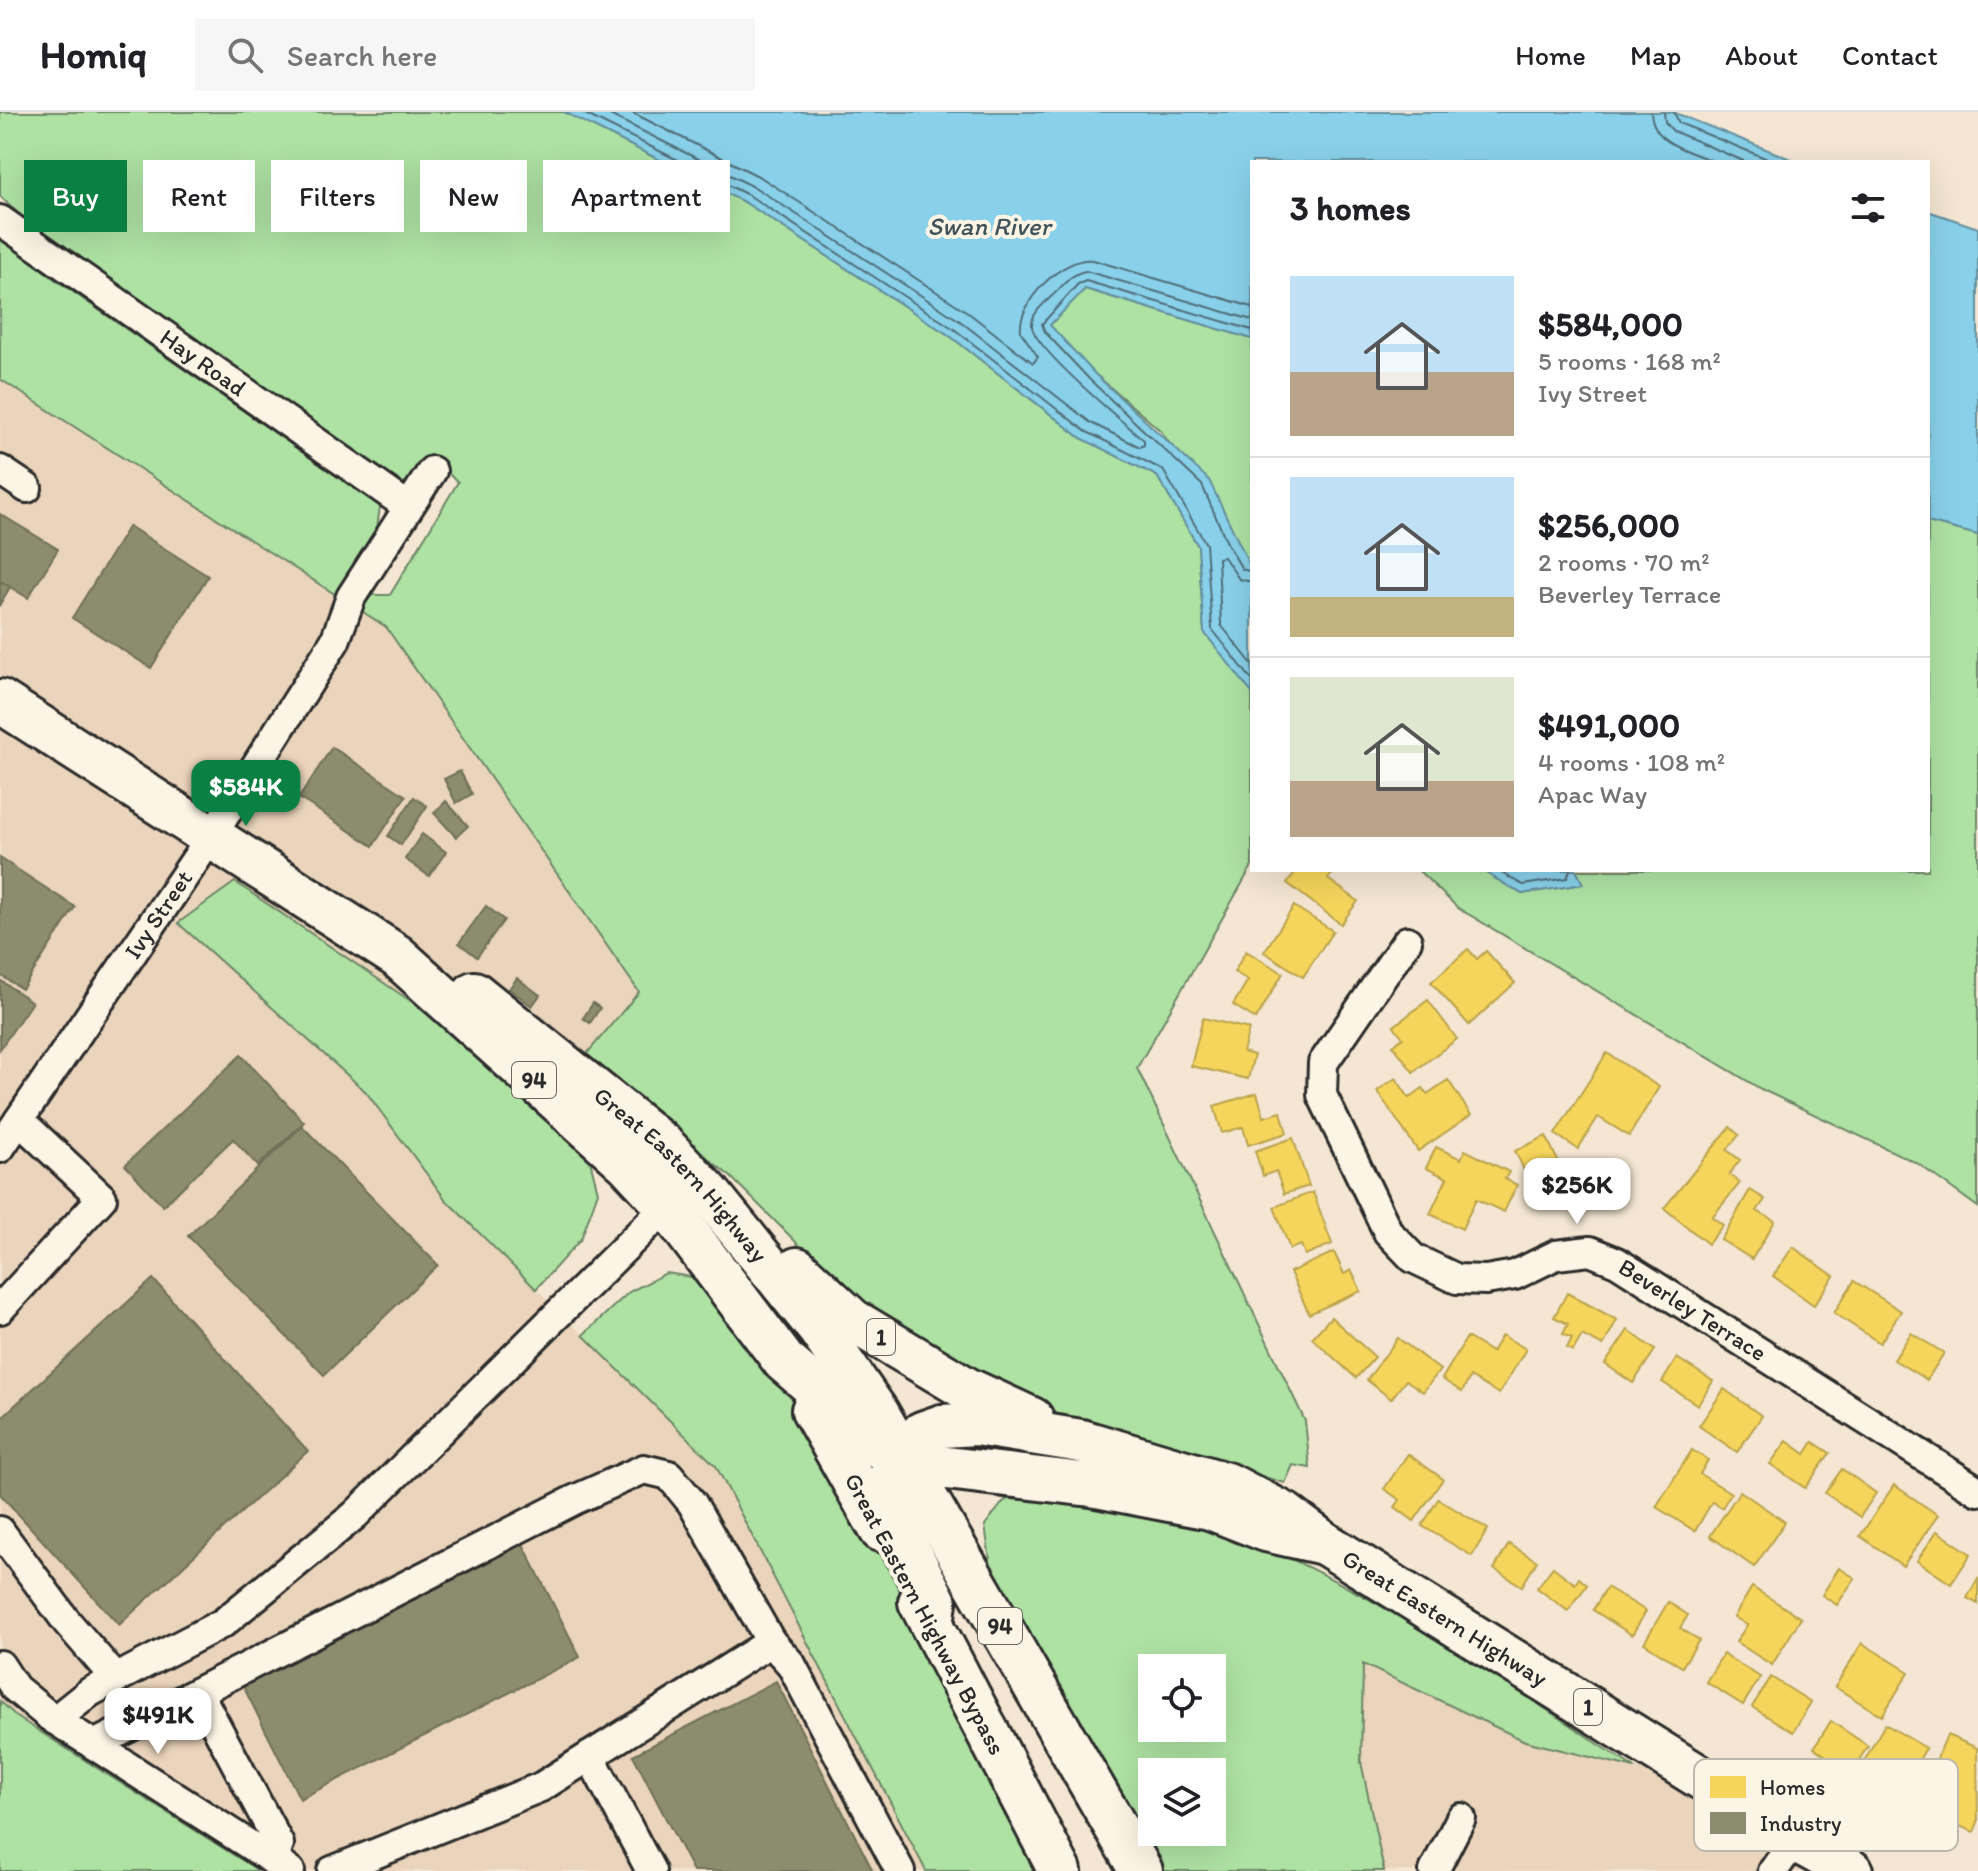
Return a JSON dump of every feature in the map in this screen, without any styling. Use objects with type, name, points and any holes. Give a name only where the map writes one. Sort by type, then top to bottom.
[{"type":"highway","name":"Great Eastern Highway","points":[[0,701],[397,956],[628,1164],[667,1206],[784,1361],[819,1391],[860,1436],[902,1456],[938,1467],[1091,1485],[1210,1508],[1266,1530],[1324,1543]]},
{"type":"highway","name":"Great Eastern Highway","points":[[397,956],[460,982],[663,1145],[708,1192],[819,1329],[878,1414],[902,1456]]},
{"type":"highway","name":"1","points":[[708,1192],[852,1320],[967,1389],[1081,1441]]},
{"type":"highway","name":"Great Eastern Highway Bypass","points":[[784,1361],[857,1484],[1060,1871]]},
{"type":"highway","name":"Great Eastern Highway","points":[[932,1625],[935,1602],[886,1498],[887,1481],[902,1456],[922,1433],[942,1426],[976,1424],[1081,1441],[1229,1485],[1285,1514],[1324,1543],[1694,1773]]},
{"type":"highway","name":"94","points":[[902,1456],[1141,1871]]},
{"type":"highway","points":[[963,1560],[962,1512],[979,1489],[1011,1476]]},
{"type":"highway","name":"Great Eastern Highway","points":[[1784,1856],[1851,1871]]},
{"type":"street","name":"Hay Road","points":[[0,220],[407,506]]},
{"type":"street","points":[[0,470],[27,488]]},
{"type":"street","name":"Ivy Street","points":[[0,1148],[211,837],[335,641],[351,597],[432,471]]},
{"type":"street","name":"Beverley Terrace","points":[[1407,941],[1323,1063],[1322,1095],[1388,1232],[1413,1258],[1457,1279],[1486,1280],[1515,1275],[1556,1255],[1590,1251],[1617,1262],[1978,1491]]},
{"type":"street","points":[[0,1309],[102,1198],[19,1120]]},
{"type":"street","points":[[55,1720],[90,1692],[223,1623],[355,1515],[667,1206]]},
{"type":"street","points":[[94,1745],[574,1500],[644,1469],[669,1475],[692,1503],[771,1642],[791,1664],[900,1871]]},
{"type":"street","points":[[0,1531],[67,1622],[116,1679]]},
{"type":"street","points":[[332,1871],[541,1787],[771,1642]]},
{"type":"street","points":[[0,1665],[15,1688],[55,1720],[282,1866]]},
{"type":"street","points":[[198,1692],[279,1844],[282,1866]]},
{"type":"street","points":[[590,1756],[651,1871]]},
{"type":"street","points":[[1434,1871],[1461,1818]]},
{"type":"shaded area","points":[[0,379],[385,627],[639,993],[551,1096],[236,883],[178,923],[366,1092],[446,1200],[716,1466],[926,1871],[0,1871]]},
{"type":"shaded area","points":[[1362,1664],[1525,1740],[1694,1783],[1694,1851],[1819,1851],[1851,1871],[1384,1871],[1361,1762]]},
{"type":"green space","points":[[0,112],[564,112],[660,160],[543,160],[543,232],[730,232],[730,195],[950,336],[1081,438],[1157,476],[1198,546],[1204,632],[1250,688],[1250,870],[1137,1068],[1305,1421],[1310,1468],[1293,1465],[1285,1483],[1070,1420],[964,1375],[868,1314],[731,1177],[584,1057],[639,992],[386,627],[360,610],[372,595],[390,595],[458,482],[432,459],[414,480],[396,484],[50,244],[38,232],[127,232],[127,160],[24,160],[24,219],[0,196]]},
{"type":"green space","points":[[0,235],[53,278],[380,506],[375,544],[341,598],[0,379]]},
{"type":"green space","points":[[1085,289],[1250,338],[1250,567],[1161,431],[1095,374],[1049,325]]},
{"type":"green space","points":[[1930,523],[1978,535],[1978,1207],[1917,1163],[1761,1089],[1458,908],[1420,872],[1484,872],[1522,894],[1582,884],[1577,872],[1930,872]]},
{"type":"green space","points":[[235,882],[412,1002],[586,1145],[598,1192],[581,1239],[536,1289],[446,1200],[366,1092],[178,923]]},
{"type":"green space","points":[[666,1273],[698,1278],[717,1292],[813,1426],[1034,1846],[1037,1871],[926,1871],[716,1466],[583,1335],[629,1292]]},
{"type":"green space","points":[[1031,1488],[1148,1507],[1245,1538],[1361,1595],[1418,1628],[1635,1768],[1525,1741],[1363,1664],[1361,1762],[1384,1871],[1158,1871],[1144,1846],[1226,1846],[1226,1758],[1138,1758],[1138,1835],[992,1575],[985,1525],[1004,1501]]},
{"type":"green space","points":[[0,1701],[17,1717],[259,1871],[0,1871]]},
{"type":"water","name":"Swan River","points":[[564,112],[1673,112],[1793,160],[1250,160],[1250,338],[1085,289],[1050,325],[1095,374],[1209,480],[1250,566],[1250,690],[1204,632],[1198,546],[1157,476],[1081,438],[950,336],[730,195],[730,160],[660,160]]},
{"type":"water","points":[[1930,212],[1978,228],[1978,535],[1930,523]]},
{"type":"water","points":[[1484,872],[1577,872],[1583,884],[1522,894]]},
{"type":"building: Homes","points":[[1295,872],[1333,872],[1328,879],[1358,901],[1341,924],[1287,883]]},
{"type":"building: Homes","points":[[1294,906],[1333,931],[1303,977],[1264,952]]},
{"type":"building: Homes","points":[[1468,949],[1477,959],[1486,951],[1515,983],[1469,1025],[1431,982]]},
{"type":"building: Homes","points":[[1246,951],[1283,973],[1256,1019],[1233,1005],[1248,980],[1234,972]]},
{"type":"building: Homes","points":[[1428,1000],[1457,1039],[1413,1072],[1393,1045],[1403,1038],[1394,1026]]},
{"type":"building: Homes","points":[[1203,1018],[1249,1029],[1243,1052],[1254,1055],[1248,1079],[1191,1066]]},
{"type":"building: Homes","points":[[1607,1053],[1659,1087],[1629,1136],[1598,1117],[1578,1149],[1555,1134]]},
{"type":"building: Homes","points":[[1396,1078],[1409,1098],[1423,1088],[1427,1094],[1448,1080],[1471,1115],[1418,1151],[1377,1091]]},
{"type":"building: Homes","points":[[1257,1093],[1264,1117],[1281,1112],[1287,1133],[1248,1145],[1243,1127],[1222,1133],[1214,1106]]},
{"type":"building: Homes","points":[[1730,1127],[1739,1135],[1727,1150],[1740,1160],[1729,1174],[1740,1183],[1712,1217],[1723,1225],[1708,1244],[1664,1208]]},
{"type":"building: Homes","points":[[1546,1136],[1566,1178],[1535,1193],[1515,1151]]},
{"type":"building: Homes","points":[[1293,1138],[1309,1186],[1284,1194],[1276,1171],[1263,1176],[1255,1151]]},
{"type":"building: Homes","points":[[1436,1147],[1461,1159],[1465,1150],[1509,1172],[1505,1179],[1517,1185],[1504,1212],[1476,1199],[1462,1229],[1430,1214],[1447,1178],[1426,1168]]},
{"type":"building: Homes","points":[[1750,1190],[1765,1199],[1757,1211],[1775,1221],[1752,1259],[1721,1240]]},
{"type":"building: Homes","points":[[1313,1192],[1332,1244],[1305,1255],[1301,1245],[1290,1249],[1274,1207]]},
{"type":"building: Homes","points":[[1793,1247],[1834,1276],[1814,1305],[1773,1276]]},
{"type":"building: Homes","points":[[1334,1252],[1344,1274],[1351,1270],[1361,1291],[1309,1314],[1290,1272]]},
{"type":"building: Homes","points":[[1854,1281],[1901,1311],[1880,1343],[1834,1313]]},
{"type":"building: Homes","points":[[1567,1293],[1617,1320],[1603,1346],[1582,1335],[1573,1351],[1567,1348],[1572,1338],[1563,1334],[1568,1324],[1554,1317]]},
{"type":"building: Homes","points":[[1331,1317],[1375,1357],[1356,1378],[1312,1338]]},
{"type":"building: Homes","points":[[1628,1330],[1655,1350],[1633,1383],[1605,1364]]},
{"type":"building: Homes","points":[[1911,1333],[1944,1353],[1927,1380],[1894,1360]]},
{"type":"building: Homes","points":[[1502,1335],[1526,1349],[1499,1394],[1470,1377],[1462,1392],[1442,1379],[1467,1337],[1492,1352]]},
{"type":"building: Homes","points":[[1398,1338],[1440,1370],[1423,1392],[1406,1380],[1391,1399],[1367,1380]]},
{"type":"building: Homes","points":[[1677,1358],[1713,1381],[1698,1405],[1662,1382]]},
{"type":"building: Homes","points":[[1724,1389],[1762,1416],[1737,1452],[1699,1426]]},
{"type":"building: Homes","points":[[1787,1441],[1805,1454],[1813,1442],[1830,1453],[1805,1488],[1770,1464]]},
{"type":"building: Homes","points":[[1692,1450],[1708,1460],[1700,1474],[1731,1493],[1722,1508],[1712,1502],[1695,1531],[1656,1507]]},
{"type":"building: Homes","points":[[1408,1454],[1443,1479],[1414,1521],[1395,1507],[1400,1500],[1384,1489]]},
{"type":"building: Homes","points":[[1842,1469],[1876,1493],[1860,1517],[1825,1493]]},
{"type":"building: Homes","points":[[1894,1485],[1938,1515],[1903,1566],[1860,1536]]},
{"type":"building: Homes","points":[[1740,1491],[1785,1522],[1754,1567],[1710,1536]]},
{"type":"building: Homes","points":[[1438,1499],[1488,1529],[1472,1556],[1422,1526]]},
{"type":"building: Homes","points":[[1937,1531],[1971,1554],[1951,1584],[1917,1561]]},
{"type":"building: Homes","points":[[1509,1544],[1537,1561],[1522,1586],[1494,1569]]},
{"type":"building: Homes","points":[[1553,1567],[1575,1584],[1579,1578],[1587,1585],[1568,1611],[1537,1588]]},
{"type":"building: Homes","points":[[1839,1568],[1855,1578],[1837,1605],[1822,1595]]},
{"type":"building: Homes","points":[[1978,1578],[1978,1604],[1967,1598]]},
{"type":"building: Homes","points":[[1607,1587],[1646,1611],[1632,1635],[1593,1610]]},
{"type":"building: Homes","points":[[1752,1587],[1801,1618],[1772,1665],[1736,1642],[1747,1625],[1734,1617]]},
{"type":"building: Homes","points":[[1668,1602],[1688,1615],[1680,1628],[1699,1640],[1682,1667],[1644,1643]]},
{"type":"building: Homes","points":[[1862,1643],[1909,1672],[1882,1716],[1835,1687]]},
{"type":"building: Homes","points":[[1723,1654],[1760,1677],[1743,1705],[1706,1682]]},
{"type":"building: Homes","points":[[1771,1677],[1811,1702],[1793,1732],[1752,1707]]},
{"type":"building: Homes","points":[[1831,1721],[1868,1746],[1860,1759],[1831,1759],[1814,1748]]},
{"type":"building: Homes","points":[[1885,1724],[1926,1748],[1920,1759],[1865,1759]]},
{"type":"building: Homes","points":[[1947,1735],[1977,1748],[1978,1822],[1974,1832],[1958,1825],[1958,1759],[1937,1759]]},
{"type":"building: Industry","points":[[0,514],[58,549],[28,598],[0,581]]},
{"type":"building: Industry","points":[[129,526],[208,576],[151,668],[72,618]]},
{"type":"building: Industry","points":[[0,581],[10,587],[0,604]]},
{"type":"building: Industry","points":[[332,747],[406,796],[373,846],[299,798]]},
{"type":"building: Industry","points":[[460,771],[472,794],[456,803],[444,779]]},
{"type":"building: Industry","points":[[414,797],[427,806],[401,845],[388,836]]},
{"type":"building: Industry","points":[[446,801],[468,826],[456,837],[434,813]]},
{"type":"building: Industry","points":[[422,834],[446,852],[429,876],[405,859]]},
{"type":"building: Industry","points":[[0,858],[75,907],[22,989],[0,975]]},
{"type":"building: Industry","points":[[486,906],[504,920],[477,957],[459,943]]},
{"type":"building: Industry","points":[[517,978],[540,995],[532,1006],[509,989]]},
{"type":"building: Industry","points":[[0,980],[32,1002],[0,1049]]},
{"type":"building: Industry","points":[[593,1003],[600,1008],[590,1023],[583,1018]]},
{"type":"building: Industry","points":[[241,1055],[304,1122],[258,1166],[233,1139],[163,1206],[125,1165]]},
{"type":"building: Industry","points":[[302,1126],[438,1265],[324,1375],[188,1236]]},
{"type":"building: Industry","points":[[153,1279],[308,1451],[119,1625],[0,1494],[0,1419]]},
{"type":"building: Industry","points":[[522,1542],[580,1657],[300,1799],[242,1684]]},
{"type":"building: Industry","points":[[776,1681],[873,1871],[693,1871],[633,1755]]}]
